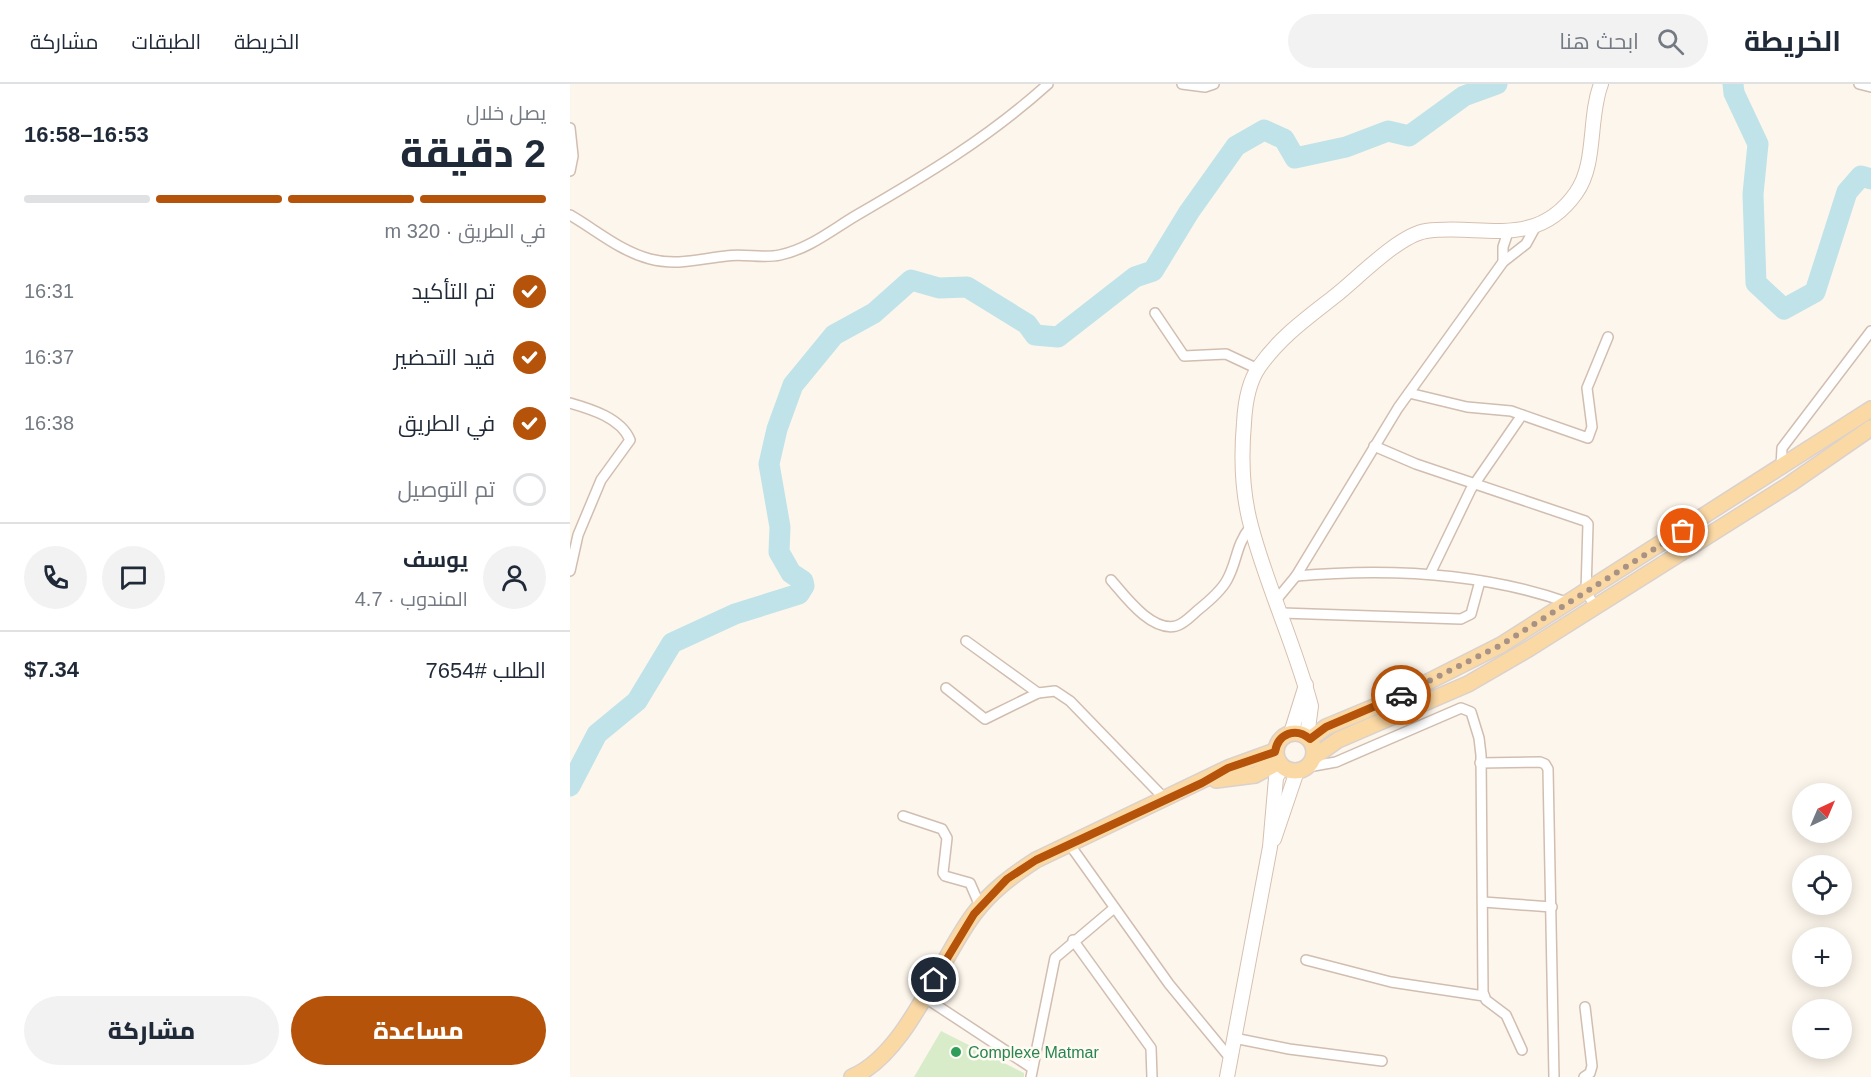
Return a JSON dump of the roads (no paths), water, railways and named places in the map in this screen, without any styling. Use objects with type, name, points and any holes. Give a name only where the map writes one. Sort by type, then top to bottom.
[{"type":"main road","points":[[1308,738],[1311,706],[1306,685],[1251,526],[1243,479],[1246,399],[1258,369],[1280,340],[1300,322],[1402,240],[1427,231],[1508,232],[1537,224],[1569,201],[1583,182],[1587,171],[1593,109],[1601,84]]},
{"type":"main road","points":[[1227,1077],[1270,847],[1276,778],[1292,762],[1308,738],[1326,727],[1453,671],[1501,645],[1871,409]]},
{"type":"main road","points":[[852,1077],[864,1072],[884,1054],[924,997],[954,944],[980,906],[1007,879],[1036,860],[1202,783],[1255,775],[1292,762],[1468,684],[1729,521],[1871,428]]},
{"type":"main road","points":[[1719,507],[1729,521]]},
{"type":"main road","points":[[1292,762],[1279,741],[1291,733],[1306,685]]},
{"type":"main road","points":[[1367,710],[1374,726]]},
{"type":"main road","points":[[1291,733],[1308,738]]},
{"type":"street","points":[[570,215],[638,255],[672,263],[690,263],[728,255],[760,258],[788,253],[810,244],[910,186],[967,149],[1019,111],[1048,84]]},
{"type":"street","points":[[1182,84],[1197,87],[1214,84]]},
{"type":"street","points":[[1859,84],[1871,87]]},
{"type":"street","points":[[570,128],[573,156],[570,171]]},
{"type":"street","points":[[1480,581],[1471,614],[1461,619],[1279,606],[1374,446],[1409,393],[1503,262],[1526,244],[1537,224]]},
{"type":"street","points":[[1503,262],[1503,247],[1508,232]]},
{"type":"street","points":[[1155,313],[1184,356],[1226,354],[1258,369]]},
{"type":"street","points":[[1781,466],[1782,448],[1871,331]]},
{"type":"street","points":[[1409,393],[1467,407],[1504,410],[1583,437],[1590,436],[1592,427],[1587,388],[1608,337]]},
{"type":"street","points":[[570,403],[601,414],[616,423],[630,440],[601,480],[578,535],[570,571]]},
{"type":"street","points":[[1430,574],[1452,524],[1476,483],[1522,415]]},
{"type":"street","points":[[1374,446],[1416,464],[1587,522],[1586,592],[1595,606]]},
{"type":"street","points":[[1111,580],[1133,606],[1152,620],[1164,627],[1178,626],[1202,607],[1227,580],[1239,542],[1251,526]]},
{"type":"street","points":[[1296,576],[1352,571],[1430,574],[1509,585],[1569,603]]},
{"type":"street","points":[[966,641],[1038,693]]},
{"type":"street","points":[[946,688],[982,719],[989,719],[1038,693],[1051,690],[1070,701],[1165,799]]},
{"type":"street","points":[[1292,762],[1336,762],[1461,708],[1471,712],[1479,738],[1484,996],[1490,1004],[1506,1015],[1522,1050]]},
{"type":"street","points":[[1480,763],[1540,762],[1546,765],[1550,804],[1554,1077]]},
{"type":"street","points":[[903,816],[942,829],[947,838],[943,873],[945,876],[970,882],[980,906]]},
{"type":"street","points":[[1070,845],[1113,909],[1169,984],[1230,1058]]},
{"type":"street","points":[[1483,902],[1552,907]]},
{"type":"street","points":[[924,997],[1031,1072],[1051,966],[1059,953],[1073,940],[1113,909]]},
{"type":"street","points":[[1073,940],[1150,1048],[1152,1077]]},
{"type":"street","points":[[1306,960],[1391,982],[1484,996]]},
{"type":"street","points":[[1584,1077],[1590,1073],[1593,1066],[1585,1007]]},
{"type":"street","points":[[1234,1038],[1289,1049],[1382,1061]]},
{"type":"waterway","points":[[570,786],[597,734],[637,701],[672,643],[735,614],[799,594],[804,586],[803,581],[791,573],[779,552],[780,527],[769,464],[777,429],[793,385],[834,335],[874,313],[911,280],[939,288],[967,287],[1027,324],[1035,335],[1058,337],[1135,277],[1153,271],[1189,212],[1236,146],[1264,130],[1284,139],[1295,158],[1346,147],[1388,131],[1409,136],[1464,96],[1497,84]]},
{"type":"waterway","points":[[1733,84],[1734,93],[1758,144],[1753,194],[1756,283],[1784,309],[1815,292],[1847,192],[1861,176],[1871,179]]},
{"type":"place","name":"Complexe Matmar","points":[[956,1052]]}]
